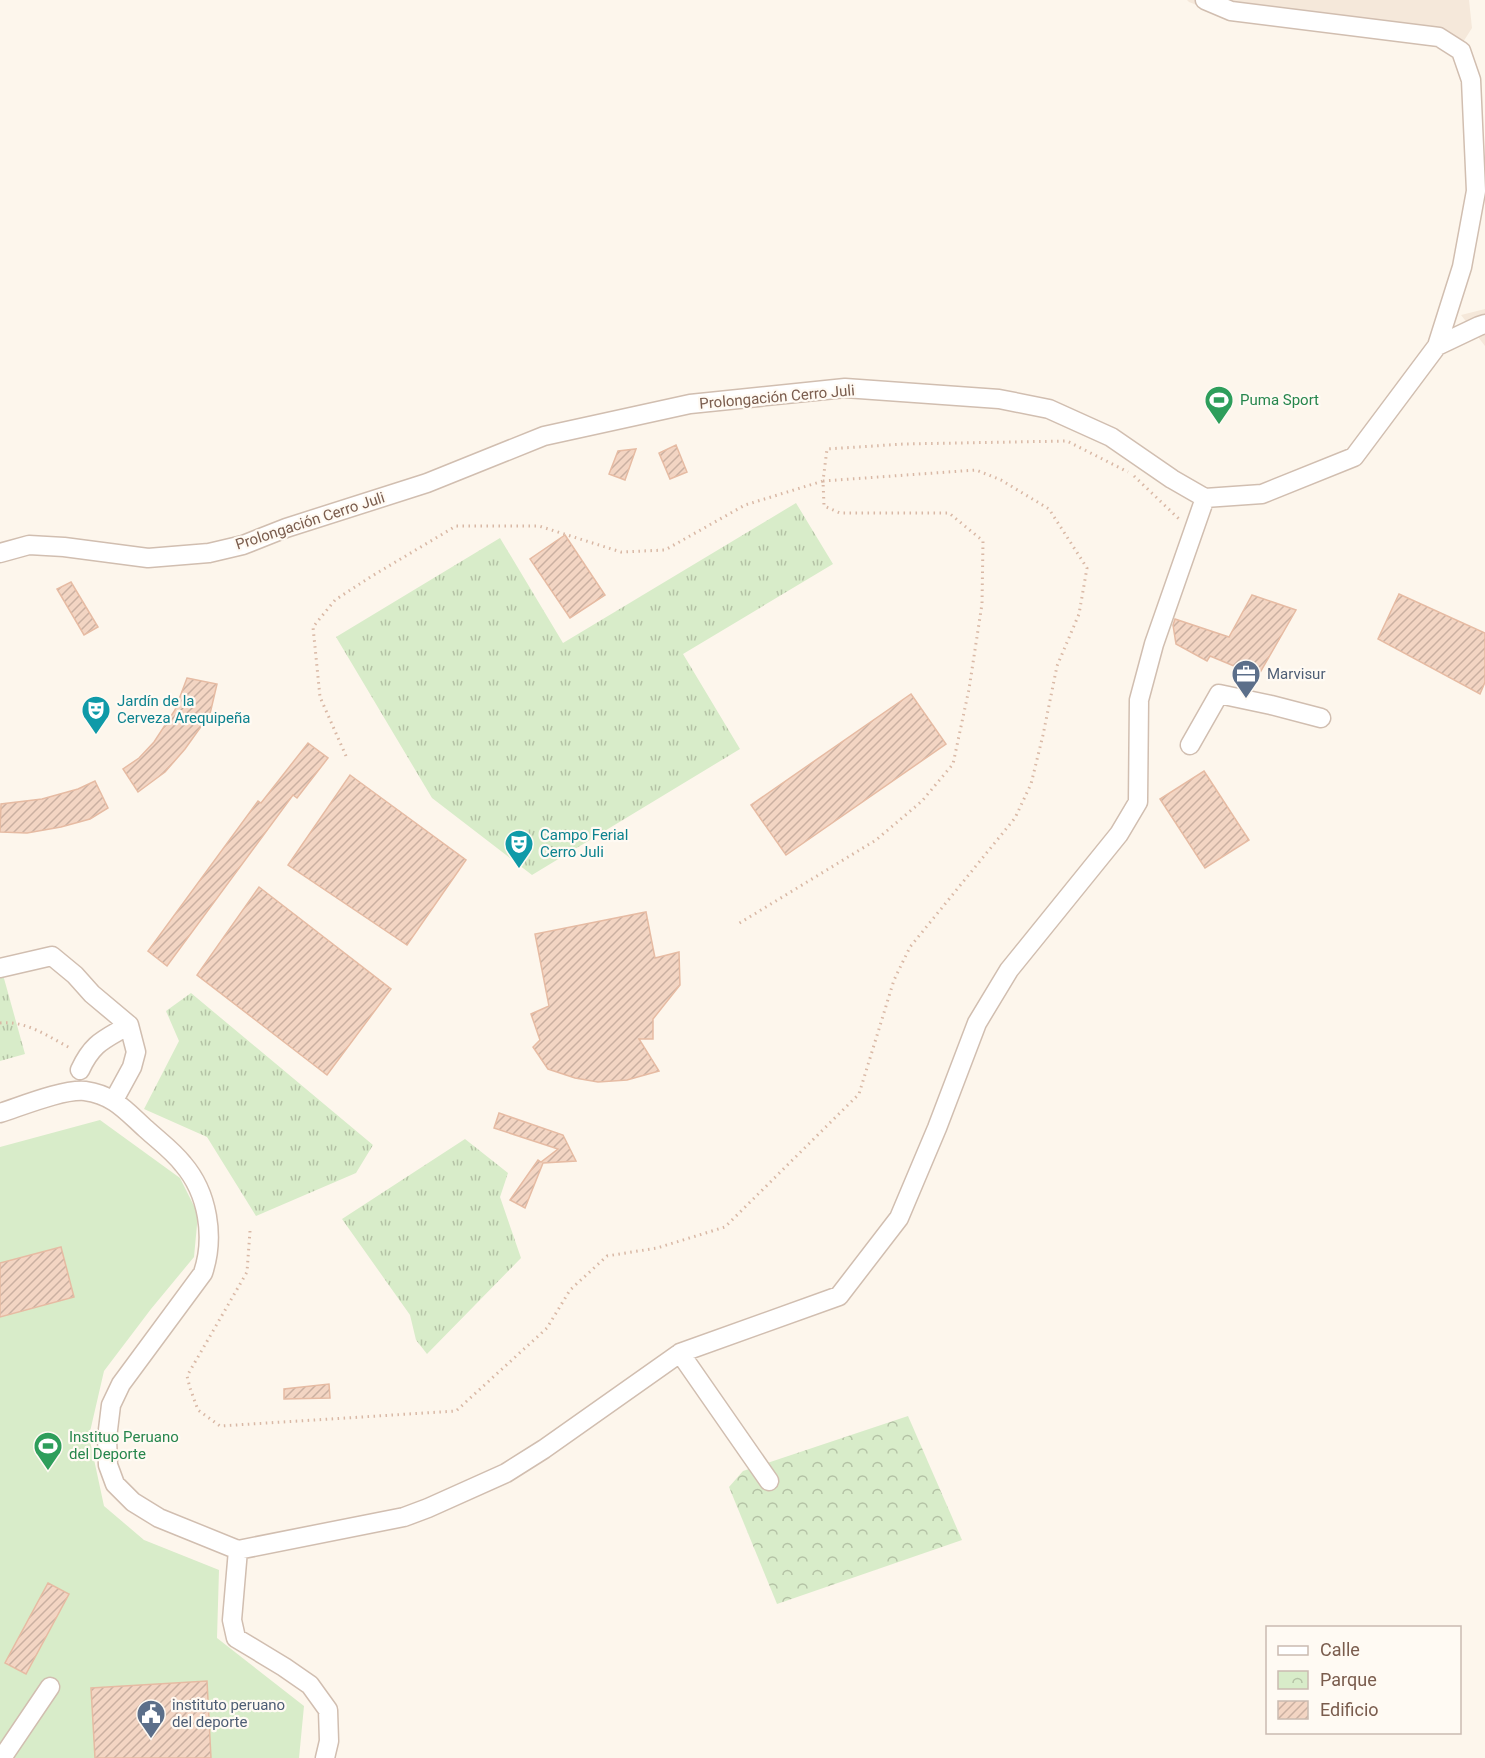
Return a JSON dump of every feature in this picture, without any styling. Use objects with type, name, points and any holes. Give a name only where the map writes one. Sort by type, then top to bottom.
[{"type":"street","points":[[0,1113],[58,1095],[82,1091],[114,1100],[184,1164],[198,1188],[208,1220],[209,1233],[208,1257],[203,1273],[121,1384],[111,1405],[107,1438],[108,1465],[115,1484],[132,1502],[159,1518],[238,1550],[404,1517],[437,1504],[506,1473],[680,1353],[839,1296],[899,1218],[937,1128],[977,1023],[1010,970],[1119,834],[1138,802],[1139,700],[1154,644],[1205,498],[1262,494],[1354,457],[1437,346],[1462,267],[1476,191],[1471,80],[1461,51],[1439,37],[1231,11],[1204,0]]},
{"type":"street","points":[[1437,346],[1485,324]]},
{"type":"street","name":"Prolongación Cerro Juli","points":[[0,553],[29,545],[64,547],[148,558],[209,553],[243,545],[285,528],[427,483],[544,436],[690,404],[845,388],[999,399],[1049,409],[1111,437],[1172,479],[1205,498]]},
{"type":"street","points":[[1190,745],[1219,694],[1321,718]]},
{"type":"street","points":[[0,968],[52,956],[129,1025],[136,1052],[132,1067],[114,1100]]},
{"type":"street","points":[[83,1063],[96,1045],[129,1025]]},
{"type":"street","points":[[680,1353],[769,1482]]},
{"type":"street","points":[[238,1550],[232,1620],[236,1638],[310,1685],[328,1710],[329,1741],[325,1758]]},
{"type":"street","points":[[2,1758],[50,1687]]},
{"type":"path","points":[[738,924],[876,840],[922,801],[952,764],[969,689],[982,604],[983,541],[949,513],[840,513],[824,506],[823,481],[827,449],[904,444],[1067,441],[1131,474],[1193,532]]},
{"type":"path","points":[[250,1231],[247,1272],[188,1376],[198,1410],[220,1425],[456,1412],[547,1329],[570,1290],[607,1256],[657,1248],[725,1227],[859,1094],[894,980],[910,946],[1015,818],[1031,784],[1057,666],[1080,614],[1087,568],[1049,510],[1001,480],[976,470],[823,481],[745,505],[665,550],[621,552],[539,526],[456,526],[335,600],[313,627],[320,697],[346,756]]},
{"type":"path","points":[[0,1023],[27,1025],[83,1063]]},
{"type":"shaded area","points":[[1187,0],[1469,0],[1472,28],[1458,50],[1230,18]]},
{"type":"shaded area","points":[[1485,309],[1485,346],[1461,315]]},
{"type":"green space","points":[[796,503],[833,564],[683,654],[740,749],[532,875],[432,798],[336,637],[500,538],[563,643]]},
{"type":"green space","points":[[0,964],[25,1054],[0,1061]]},
{"type":"green space","points":[[191,993],[373,1145],[356,1173],[256,1216],[207,1137],[144,1109],[179,1041],[166,1011]]},
{"type":"green space","name":"Instituo Peruano del Deporte","points":[[100,1120],[180,1178],[198,1214],[194,1257],[104,1371],[89,1436],[104,1506],[144,1540],[219,1570],[217,1638],[304,1706],[299,1758],[0,1758],[0,1147]]},
{"type":"green space","points":[[465,1139],[508,1173],[500,1197],[521,1258],[427,1354],[416,1340],[410,1315],[342,1219]]},
{"type":"green space","points":[[908,1416],[962,1540],[777,1604],[729,1487],[743,1471]]},
{"type":"building","points":[[676,445],[687,472],[670,479],[659,453]]},
{"type":"building","points":[[636,449],[625,480],[609,474],[618,451]]},
{"type":"building","points":[[565,535],[605,595],[570,618],[530,559]]},
{"type":"building","points":[[71,582],[98,627],[84,635],[57,589]]},
{"type":"building","points":[[1399,594],[1485,633],[1485,682],[1480,694],[1378,639]]},
{"type":"building","points":[[1252,595],[1296,610],[1258,676],[1210,656],[1207,661],[1176,644],[1173,625],[1175,619],[1229,637]]},
{"type":"building","points":[[187,678],[217,684],[210,714],[165,772],[138,792],[123,769],[139,758],[154,742],[175,710]]},
{"type":"building","points":[[911,694],[946,744],[786,855],[751,805]]},
{"type":"building","points":[[308,743],[328,758],[297,798],[293,795],[167,966],[148,951],[258,801],[261,803]]},
{"type":"building","points":[[1204,771],[1249,840],[1205,868],[1160,799]]},
{"type":"building","points":[[350,775],[466,860],[407,945],[288,865]]},
{"type":"building","points":[[95,781],[108,808],[90,819],[27,833],[0,832],[1,804],[42,799],[78,789]]},
{"type":"building","points":[[259,887],[391,989],[327,1075],[197,975]]},
{"type":"building","points":[[646,912],[655,958],[679,952],[680,985],[653,1019],[653,1039],[639,1039],[659,1071],[627,1080],[598,1082],[575,1078],[548,1069],[533,1047],[540,1040],[531,1014],[549,1006],[535,934]]},
{"type":"building","points":[[499,1113],[563,1135],[576,1161],[543,1163],[525,1208],[510,1200],[538,1160],[541,1162],[558,1149],[494,1128]]},
{"type":"building","points":[[61,1247],[74,1297],[0,1317],[0,1263]]},
{"type":"building","points":[[329,1384],[330,1398],[284,1399],[284,1389]]},
{"type":"building","points":[[48,1583],[69,1594],[26,1674],[5,1663]]},
{"type":"building","points":[[207,1681],[211,1758],[95,1758],[91,1688]]},
{"type":"place","name":"Puma Sport","points":[[1219,426]]},
{"type":"place","name":"Marvisur","points":[[1246,700]]},
{"type":"place","name":"Jardín de la Cerveza Arequipeña","points":[[96,736]]},
{"type":"place","name":"Campo Ferial Cerro Juli","points":[[519,870]]},
{"type":"place","name":"Instituo Peruano del Deporte","points":[[48,1472]]},
{"type":"place","name":"instituto peruano del deporte","points":[[151,1740]]}]
